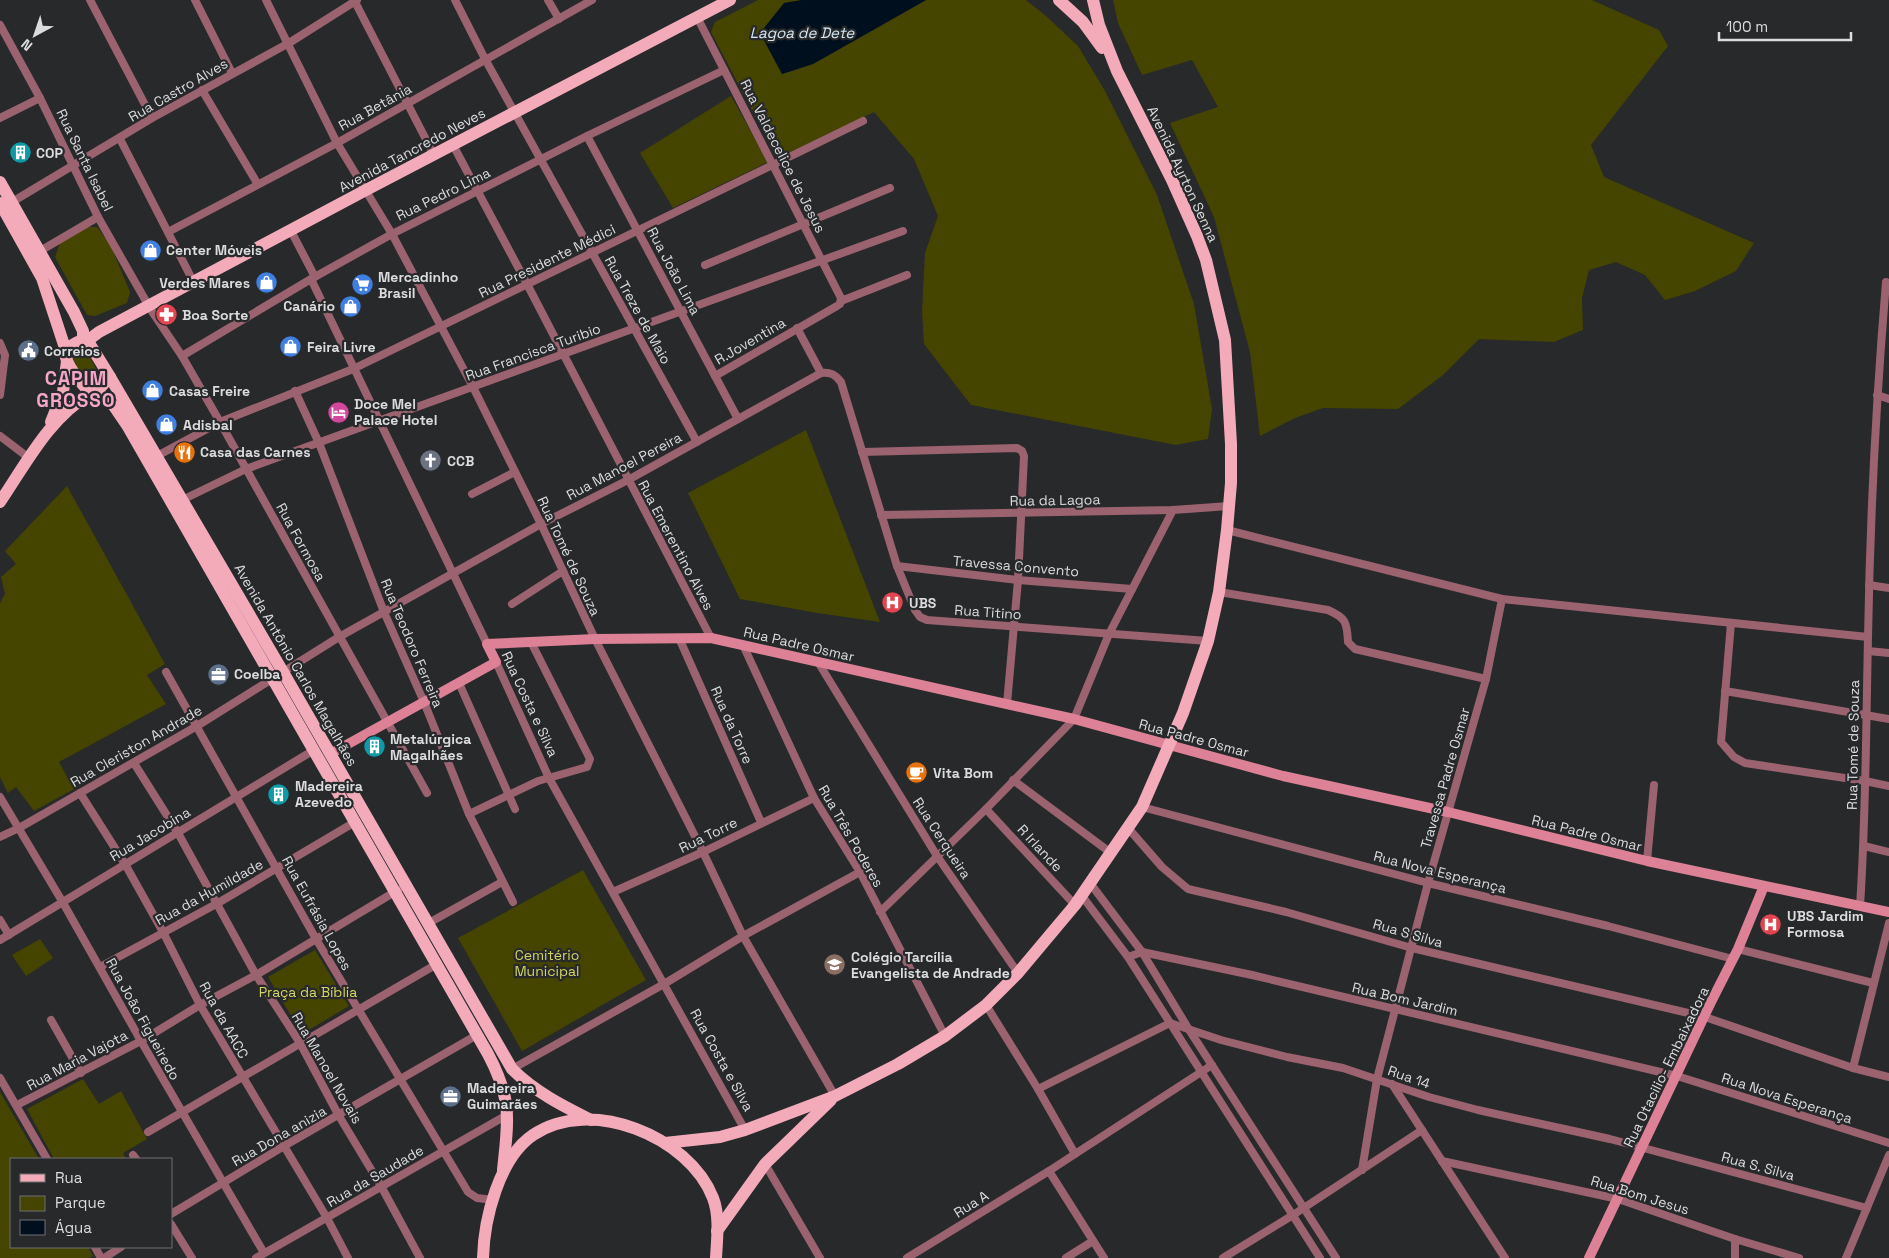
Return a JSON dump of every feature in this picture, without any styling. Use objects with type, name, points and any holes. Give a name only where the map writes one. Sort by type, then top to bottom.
[{"type":"main road","name":"Avenida Tancredo Neves","points":[[67,356],[74,344],[87,342],[104,329],[193,281],[730,0]]},
{"type":"main road","name":"Avenida Ayrton Senna","points":[[1059,0],[1076,14],[1092,32],[1117,71]]},
{"type":"main road","name":"Avenida Ayrton Senna","points":[[665,1143],[702,1139],[745,1130],[835,1096],[898,1064],[945,1036],[986,1005],[1018,973],[1078,900],[1128,828],[1142,807],[1183,713],[1208,641],[1219,592],[1227,530],[1231,444],[1225,340],[1206,260],[1172,180],[1117,71],[1099,25],[1093,0]]},
{"type":"main road","points":[[0,182],[6,202],[42,278],[67,356],[63,392],[47,432]]},
{"type":"main road","points":[[6,202],[40,250],[81,326],[87,342]]},
{"type":"main road","points":[[81,326],[104,329]]},
{"type":"main road","name":"Avenida Antônio Carlos Magalhães","points":[[87,342],[157,456],[190,524],[278,675],[330,754],[401,888],[436,964],[497,1072],[506,1102],[507,1115],[503,1170]]},
{"type":"main road","name":"Avenida Antônio Carlos Magalhães","points":[[67,356],[76,377],[119,412],[178,502]]},
{"type":"main road","points":[[0,502],[47,432],[70,407],[102,386],[110,377]]},
{"type":"main road","name":"Avenida Antônio Carlos Magalhães","points":[[278,675],[314,750],[355,822],[427,924],[512,1069],[530,1086],[592,1120]]},
{"type":"main road","name":"Avenida Ayrton Senna","points":[[717,1231],[765,1164],[835,1096]]},
{"type":"main road","points":[[483,1258],[484,1240],[503,1170],[518,1149],[538,1132],[563,1123],[592,1120],[612,1122],[634,1128],[665,1143],[686,1158],[703,1177],[713,1199],[717,1231],[716,1258]]},
{"type":"main road","points":[[475,1258],[484,1240]]},
{"type":"street","points":[[90,0],[152,118]]},
{"type":"street","points":[[195,0],[232,73]]},
{"type":"street","name":"Rua Tomé de Souza","points":[[266,0],[337,142],[392,234],[473,387],[541,524],[595,639],[703,852],[743,936],[835,1096]]},
{"type":"street","points":[[355,0],[434,155]]},
{"type":"street","name":"Rua Castro Alves","points":[[6,202],[120,139],[152,118],[232,73],[289,43],[355,0]]},
{"type":"street","name":"Rua Treze de Maio","points":[[455,0],[697,442]]},
{"type":"street","points":[[548,0],[559,19]]},
{"type":"street","name":"Rua Betânia","points":[[168,232],[337,142],[592,0]]},
{"type":"street","name":"Rua Valdecelice de Jesus","points":[[697,17],[804,224],[822,261],[839,304]]},
{"type":"street","name":"Rua Santa Isabel","points":[[0,25],[40,98],[98,217],[149,306]]},
{"type":"street","name":"Rua Pedro Lima","points":[[182,356],[313,278],[392,234],[587,136],[724,70]]},
{"type":"street","points":[[202,90],[257,183]]},
{"type":"street","points":[[0,118],[40,98]]},
{"type":"street","name":"Rua Presidente Médici","points":[[157,456],[220,422],[354,369],[864,121]]},
{"type":"street","name":"Rua João Lima","points":[[587,136],[738,419]]},
{"type":"street","points":[[120,139],[193,281]]},
{"type":"street","name":"Rua Emerentino Alves","points":[[452,145],[527,284],[711,638]]},
{"type":"street","points":[[706,265],[890,188]]},
{"type":"street","points":[[40,250],[98,217]]},
{"type":"street","name":"Rua Costa e Silva","points":[[291,231],[354,369],[496,662],[549,778],[745,1130]]},
{"type":"street","name":"Rua Francisca Turibio","points":[[178,502],[246,469],[903,231]]},
{"type":"street","name":"R.Joventina","points":[[715,376],[839,304],[907,274]]},
{"type":"street","name":"Rua Tomé de Souza","points":[[1860,906],[1864,846],[1869,585],[1877,395],[1886,282]]},
{"type":"street","name":"Rua Formosa","points":[[149,306],[182,356],[220,422],[427,793]]},
{"type":"street","points":[[797,328],[820,373]]},
{"type":"street","points":[[0,342],[5,355],[0,395]]},
{"type":"street","name":"Rua Titino","points":[[820,373],[829,372],[841,382],[897,566],[915,610],[924,619],[1208,641]]},
{"type":"street","name":"Rua Manoel Pereira","points":[[278,675],[339,637],[541,524],[628,480],[820,373]]},
{"type":"street","name":"Rua Teodoro Ferreira","points":[[295,391],[319,443],[384,612],[424,702],[469,814],[513,902]]},
{"type":"street","points":[[1877,395],[1889,399]]},
{"type":"street","points":[[0,436],[29,458]]},
{"type":"street","points":[[862,452],[1017,448],[1022,451],[1024,456],[1018,580],[1007,704]]},
{"type":"street","points":[[472,494],[515,472]]},
{"type":"street","name":"Rua da Lagoa","points":[[881,515],[1173,510],[1229,506]]},
{"type":"street","points":[[880,912],[986,809],[1074,719],[1109,634],[1173,510]]},
{"type":"street","points":[[1227,530],[1502,599],[1868,637]]},
{"type":"street","name":"Travessa Convento","points":[[897,566],[1018,580],[1132,589]]},
{"type":"street","points":[[512,604],[563,571]]},
{"type":"street","points":[[1869,585],[1889,588]]},
{"type":"street","points":[[1219,592],[1328,610],[1342,618],[1347,625],[1348,642],[1355,649],[1486,679]]},
{"type":"street","name":"Travessa Padre Osmar","points":[[1362,1170],[1377,1079],[1428,883],[1486,679],[1502,599]]},
{"type":"street","points":[[1731,623],[1721,742],[1734,757],[1745,763],[1889,786]]},
{"type":"street","name":"Rua da Torre","points":[[679,638],[762,822]]},
{"type":"street","name":"Rua Padre Osmar","points":[[487,644],[595,639],[711,638],[1074,719],[1283,776],[1448,812],[1647,861],[1889,912]]},
{"type":"street","points":[[469,814],[538,781],[587,767],[590,759],[530,642]]},
{"type":"street","name":"Rua Três Poderes","points":[[743,645],[814,798],[860,872],[945,1036]]},
{"type":"street","points":[[1868,650],[1889,653]]},
{"type":"street","points":[[330,754],[496,662]]},
{"type":"street","name":"Rua Cerqueira","points":[[818,662],[937,856],[1018,973]]},
{"type":"street","name":"Rua Eufrásia Lopes","points":[[166,672],[278,868],[316,939],[444,1152],[471,1194],[477,1198],[494,1200]]},
{"type":"street","name":"Rua Cleriston Andrade","points":[[0,837],[20,828],[134,763],[278,675]]},
{"type":"street","points":[[459,683],[515,809]]},
{"type":"street","points":[[1725,691],[1889,719]]},
{"type":"street","name":"Rua Jacobina","points":[[0,940],[314,750]]},
{"type":"street","name":"Rua Manoel Novais","points":[[134,763],[178,833],[256,975],[300,1043],[338,1116],[382,1186],[420,1258]]},
{"type":"street","points":[[1014,780],[1111,853]]},
{"type":"street","points":[[1647,861],[1654,785]]},
{"type":"street","name":"Rua da AACC","points":[[80,793],[125,864],[163,932],[200,1005],[327,1218],[348,1258]]},
{"type":"street","name":"Rua João Figueiredo","points":[[0,797],[20,828],[264,1253]]},
{"type":"street","name":"Rua Torre","points":[[613,892],[703,852],[814,798]]},
{"type":"street","name":"Rua Nova Esperança","points":[[1142,807],[1428,883],[1608,926],[1733,959]]},
{"type":"street","name":"R Irlande","points":[[986,809],[1078,900],[1128,957],[1320,1258]]},
{"type":"street","name":"Rua da Humildade","points":[[100,967],[218,903],[355,822]]},
{"type":"street","name":"Rua S Silva","points":[[1128,828],[1162,866],[1188,889],[1286,912],[1412,948],[1705,1018],[1853,1068],[1889,1077]]},
{"type":"street","points":[[1864,846],[1889,852]]},
{"type":"street","points":[[512,1069],[664,984],[743,936],[860,872]]},
{"type":"street","points":[[427,924],[502,882]]},
{"type":"street","points":[[1090,883],[1142,952],[1188,1028],[1336,1258]]},
{"type":"street","name":"Rua Otacilio- Embaixadora","points":[[1589,1258],[1738,949],[1764,886]]},
{"type":"street","name":"Rua Maria Vajota","points":[[17,1105],[141,1041],[401,888]]},
{"type":"street","points":[[0,920],[9,935]]},
{"type":"street","points":[[1853,1068],[1889,923]]},
{"type":"street","points":[[1738,949],[1873,984]]},
{"type":"street","points":[[1128,957],[1142,952]]},
{"type":"street","name":"Rua Bom Jardim","points":[[1142,952],[1252,975],[1677,1076]]},
{"type":"street","points":[[148,1132],[436,964]]},
{"type":"street","points":[[986,1005],[1038,1089],[1075,1154]]},
{"type":"street","points":[[51,1020],[82,1072]]},
{"type":"street","points":[[1038,1089],[1170,1023]]},
{"type":"street","name":"Rua 14","points":[[1170,1023],[1221,1040],[1287,1057],[1343,1068],[1428,1097],[1642,1148]]},
{"type":"street","name":"Rua Dona anizia","points":[[172,1213],[284,1146],[477,1035]]},
{"type":"street","name":"Rua A","points":[[907,1258],[1049,1171],[1212,1064]]},
{"type":"street","name":"Rua Nova Esperança","points":[[1677,1076],[1889,1143]]},
{"type":"street","points":[[0,1078],[46,1158]]},
{"type":"street","points":[[1392,1084],[1505,1258]]},
{"type":"street","name":"Rua da Saudade","points":[[256,1258],[507,1115]]},
{"type":"street","points":[[1223,1258],[1304,1208],[1422,1130]]},
{"type":"street","name":"Rua S. Silva","points":[[1642,1148],[1867,1208]]},
{"type":"street","points":[[1846,1258],[1889,1155]]},
{"type":"street","name":"Rua Bom Jesus","points":[[1442,1161],[1618,1199],[1735,1239],[1799,1258]]},
{"type":"street","points":[[765,1164],[820,1258]]},
{"type":"street","points":[[1049,1171],[1104,1258]]},
{"type":"street","points":[[172,1226],[192,1258]]},
{"type":"street","points":[[1734,1258],[1735,1239]]},
{"type":"street","points":[[1066,1258],[1093,1241]]},
{"type":"street","points":[[103,1258],[119,1248]]},
{"type":"green space","points":[[758,0],[802,0],[784,3],[782,74],[813,64],[926,0],[1026,0],[1078,46],[1105,91],[1157,195],[1194,304],[1212,409],[1208,439],[1176,445],[971,405],[924,344],[922,312],[925,253],[938,216],[914,159],[874,112],[777,158],[711,32],[715,22]]},
{"type":"green space","points":[[1113,0],[1592,0],[1659,30],[1668,46],[1591,145],[1604,177],[1754,243],[1736,271],[1695,291],[1665,300],[1645,275],[1616,262],[1589,270],[1582,298],[1583,330],[1554,342],[1479,339],[1443,375],[1398,409],[1323,408],[1295,418],[1260,436],[1250,352],[1214,217],[1170,123],[1218,107],[1192,60],[1142,75],[1118,23]]},
{"type":"green space","points":[[731,96],[768,162],[673,208],[640,153]]},
{"type":"green space","points":[[88,227],[97,227],[110,244],[130,292],[127,303],[95,316],[87,315],[55,257],[60,243]]},
{"type":"green space","points":[[80,350],[86,351],[100,375],[94,383],[84,382],[72,356]]},
{"type":"green space","points":[[806,430],[880,622],[740,599],[688,493]]},
{"type":"green space","points":[[67,486],[165,664],[147,675],[166,704],[59,762],[74,789],[34,811],[16,787],[8,793],[0,777],[0,603],[5,594],[1,577],[16,564],[5,551]]},
{"type":"green space","name":"Cemitério Municipal","points":[[583,870],[646,980],[522,1051],[458,938]]},
{"type":"green space","points":[[40,939],[53,958],[26,976],[12,955]]},
{"type":"green space","name":"Praça da Bíblia","points":[[315,950],[349,1006],[302,1034],[268,977]]},
{"type":"green space","points":[[83,1079],[99,1104],[121,1091],[147,1139],[123,1153],[126,1158],[53,1158],[27,1109]]},
{"type":"green space","points":[[0,1092],[38,1158],[10,1158],[10,1248],[89,1248],[93,1256],[89,1258],[0,1258]]},
{"type":"water","name":"Lagoa de Dete","points":[[802,0],[926,0],[813,64],[782,74],[760,33],[784,3]]},
{"type":"place","name":"COP","points":[[20,153]]},
{"type":"place","name":"Center Móveis","points":[[150,250]]},
{"type":"place","name":"Verdes Mares","points":[[266,283]]},
{"type":"place","name":"Mercadinho Brasil","points":[[362,285]]},
{"type":"place","name":"Canário","points":[[351,306]]},
{"type":"place","name":"Boa Sorte","points":[[166,315]]},
{"type":"place","name":"Feira Livre","points":[[291,347]]},
{"type":"place","name":"Correios","points":[[28,351]]},
{"type":"place","name":"Casas Freire","points":[[153,391]]},
{"type":"place","name":"Doce Mel Palace Hotel","points":[[338,412]]},
{"type":"place","name":"Adisbal","points":[[167,425]]},
{"type":"place","name":"Casa das Carnes","points":[[184,452]]},
{"type":"place","name":"CCB","points":[[431,461]]},
{"type":"place","name":"UBS","points":[[893,603]]},
{"type":"place","name":"Coelba","points":[[218,674]]},
{"type":"place","name":"Metalúrgica Magalhães","points":[[374,747]]},
{"type":"place","name":"Vita Bom","points":[[917,773]]},
{"type":"place","name":"Madereira Azevedo","points":[[279,794]]},
{"type":"place","name":"UBS Jardim Formosa","points":[[1771,924]]},
{"type":"place","name":"Colégio Tarcília Evangelista de Andrade","points":[[835,965]]},
{"type":"place","name":"Madereira Guimarães","points":[[451,1096]]},
{"type":"district","name":"CAPIM GROSSO","points":[[76,389]]}]
